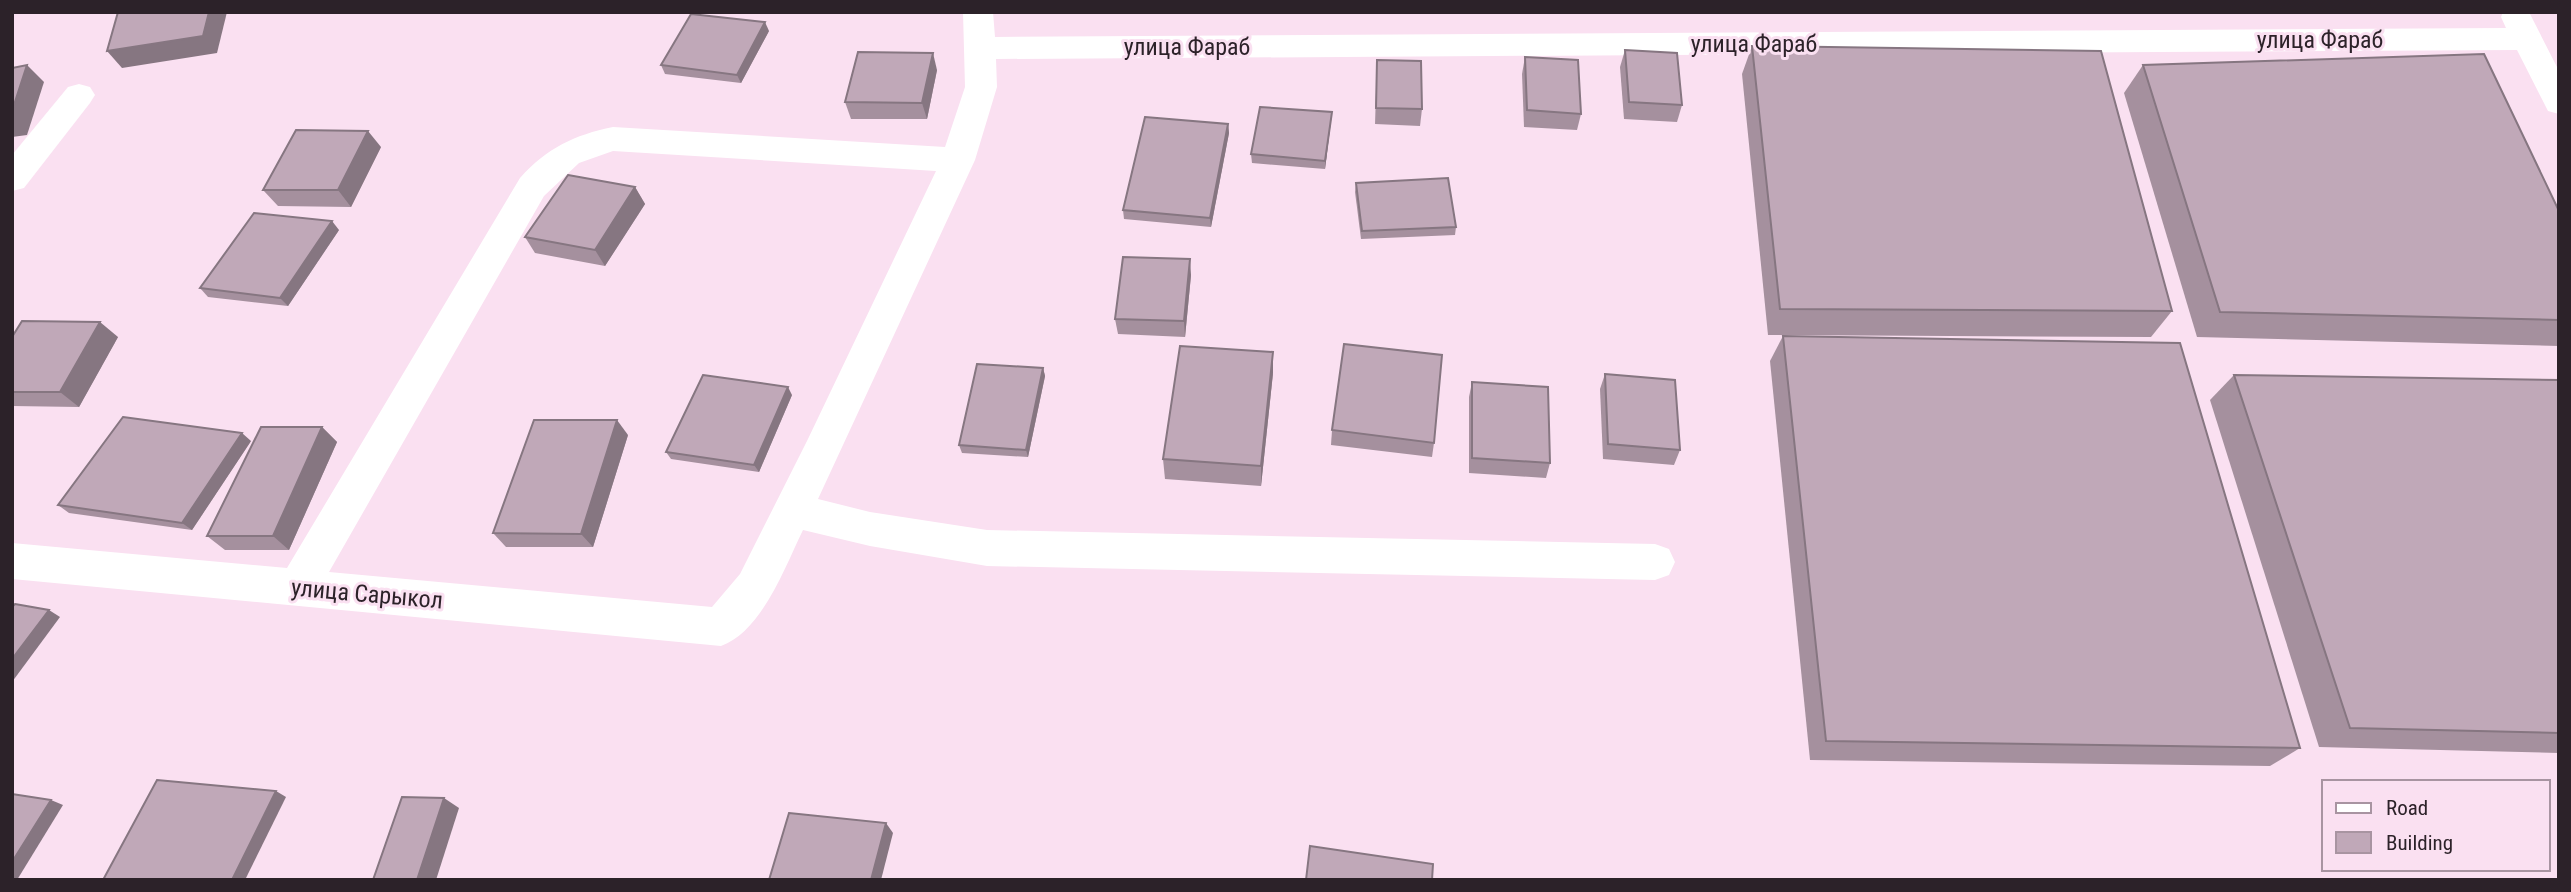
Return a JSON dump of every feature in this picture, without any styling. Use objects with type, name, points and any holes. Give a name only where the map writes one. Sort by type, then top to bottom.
[{"type":"street","points":[[978,12],[981,87],[958,160],[792,510],[870,529],[987,548],[1655,562]]},
{"type":"street","points":[[2520,25],[2559,103]]},
{"type":"street","name":"улица Фараб","points":[[980,48],[2520,25]]},
{"type":"street","points":[[12,179],[79,95]]},
{"type":"street","points":[[298,588],[533,187],[553,162],[578,146],[613,139],[958,160]]},
{"type":"street","name":"улица Сарыкол","points":[[12,562],[721,627],[754,587],[792,510]]},
{"type":"building","points":[[118,12],[209,12],[203,36],[107,51]]},
{"type":"building","points":[[691,14],[765,22],[737,75],[661,65]]},
{"type":"building","points":[[1752,46],[2101,51],[2172,311],[1780,309]]},
{"type":"building","points":[[1625,50],[1677,53],[1682,105],[1629,102]]},
{"type":"building","points":[[858,52],[933,53],[922,103],[845,102]]},
{"type":"building","points":[[2484,54],[2559,211],[2559,320],[2220,312],[2143,65]]},
{"type":"building","points":[[1525,57],[1578,60],[1581,114],[1527,110]]},
{"type":"building","points":[[1377,60],[1421,61],[1422,109],[1376,108]]},
{"type":"building","points":[[27,65],[12,111],[12,68]]},
{"type":"building","points":[[1260,107],[1332,112],[1325,161],[1251,154]]},
{"type":"building","points":[[1145,117],[1228,124],[1210,218],[1123,210]]},
{"type":"building","points":[[296,130],[368,131],[338,190],[263,190]]},
{"type":"building","points":[[568,175],[635,187],[595,250],[525,237]]},
{"type":"building","points":[[1448,178],[1456,227],[1362,231],[1356,183]]},
{"type":"building","points":[[254,213],[332,221],[280,298],[200,288]]},
{"type":"building","points":[[1123,257],[1190,259],[1184,321],[1115,319]]},
{"type":"building","points":[[22,321],[100,322],[60,392],[12,392],[12,337]]},
{"type":"building","points":[[1783,336],[2180,343],[2300,748],[1826,741]]},
{"type":"building","points":[[1344,344],[1442,355],[1434,443],[1332,430]]},
{"type":"building","points":[[1180,346],[1273,352],[1261,466],[1163,459]]},
{"type":"building","points":[[977,364],[1043,368],[1026,450],[959,445]]},
{"type":"building","points":[[1605,374],[1675,380],[1680,450],[1608,444]]},
{"type":"building","points":[[703,375],[788,387],[754,465],[666,452]]},
{"type":"building","points":[[2234,375],[2559,380],[2559,733],[2350,728]]},
{"type":"building","points":[[1472,382],[1548,387],[1550,463],[1472,458]]},
{"type":"building","points":[[123,417],[242,433],[182,523],[58,505]]},
{"type":"building","points":[[534,420],[617,420],[581,534],[493,533]]},
{"type":"building","points":[[261,427],[322,427],[273,536],[207,536]]},
{"type":"building","points":[[15,604],[49,610],[12,659],[12,607]]},
{"type":"building","points":[[157,780],[276,791],[232,880],[103,880]]},
{"type":"building","points":[[12,794],[51,800],[12,862]]},
{"type":"building","points":[[402,797],[444,798],[417,880],[373,880]]},
{"type":"building","points":[[789,813],[886,823],[871,880],[769,880]]},
{"type":"building","points":[[1310,846],[1433,864],[1432,880],[1306,880]]}]
